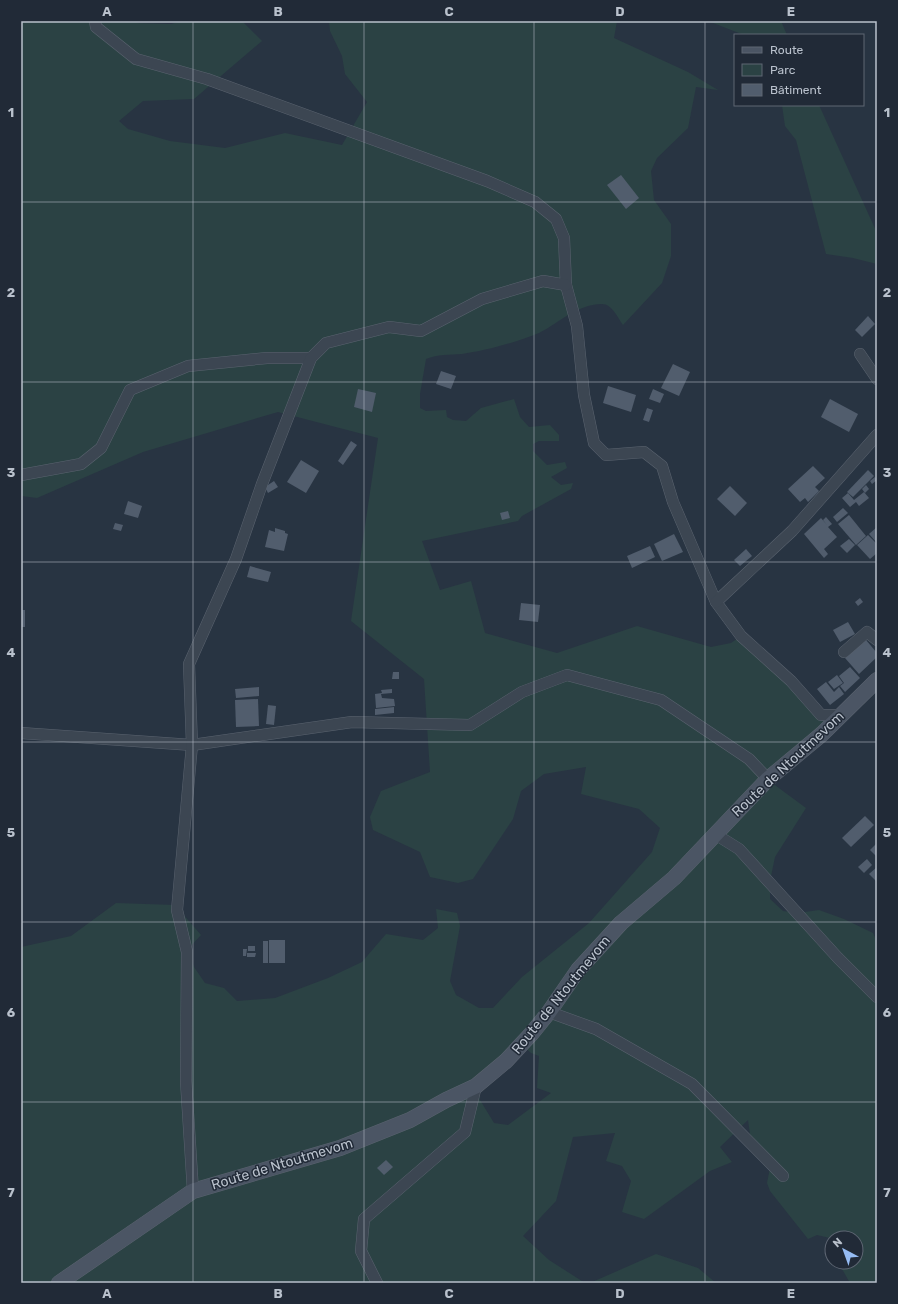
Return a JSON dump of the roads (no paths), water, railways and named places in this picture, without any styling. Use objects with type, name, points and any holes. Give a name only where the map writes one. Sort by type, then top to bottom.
[{"type":"street","points":[[95,21],[96,27],[136,59],[207,79],[487,181],[535,202],[556,220],[564,238],[566,285],[577,326],[584,395],[594,443],[606,455],[644,452],[662,466],[673,502],[716,602],[742,636],[791,681],[821,715],[841,715]]},
{"type":"street","points":[[193,1191],[186,1081],[187,952],[177,910],[192,745],[189,664],[236,559],[262,484],[311,358],[326,343],[389,327],[421,331],[482,299],[543,281],[566,285]]},
{"type":"street","points":[[860,354],[877,379]]},
{"type":"street","points":[[21,475],[80,464],[101,448],[130,390],[188,366],[267,358],[311,358]]},
{"type":"street","points":[[716,602],[792,531],[877,435]]},
{"type":"street","points":[[844,652],[868,632],[877,640]]},
{"type":"street","points":[[21,733],[192,745],[352,722],[470,725],[522,692],[567,675],[662,700],[749,759],[768,779]]},
{"type":"street","name":"Route de Ntoutmevom","points":[[59,1283],[193,1191],[346,1146],[410,1120],[446,1100],[476,1086],[506,1061],[549,1012],[578,970],[621,923],[674,878],[714,834],[768,779],[822,734],[877,680]]},
{"type":"street","points":[[714,834],[739,848],[838,958],[877,997]]},
{"type":"street","points":[[549,1012],[596,1029],[692,1084],[783,1176]]},
{"type":"street","points":[[377,1283],[361,1251],[364,1219],[464,1132],[476,1086]]}]
